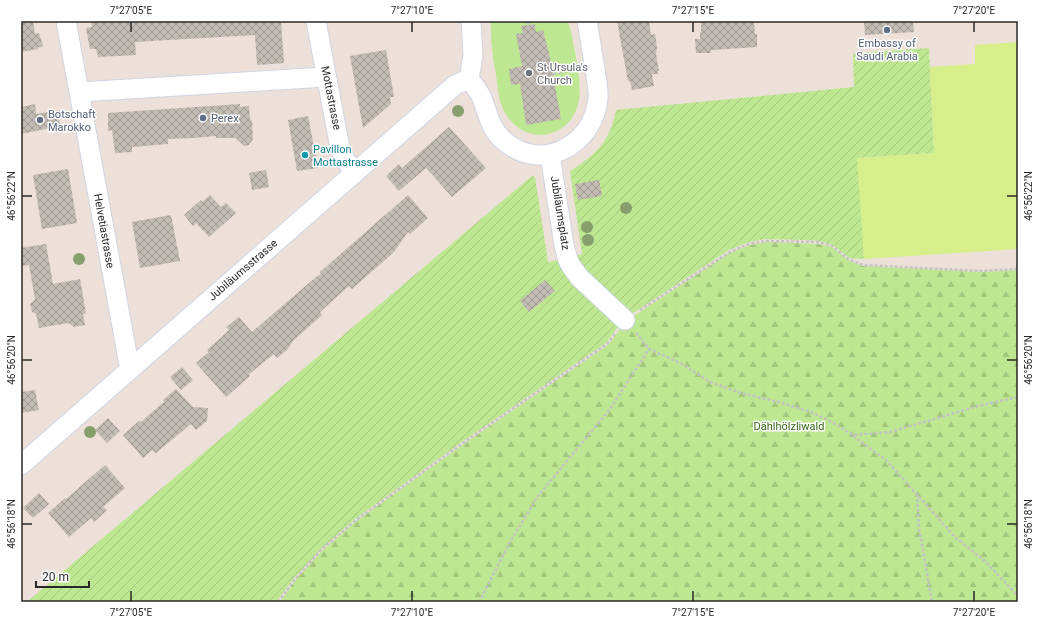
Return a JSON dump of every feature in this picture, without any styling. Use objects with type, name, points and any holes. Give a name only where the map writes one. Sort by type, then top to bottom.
[{"type":"street","name":"Helvetiastrasse","points":[[66,21],[130,370]]},
{"type":"street","name":"Mottastrasse","points":[[316,21],[340,148],[345,160],[355,172]]},
{"type":"street","points":[[471,21],[473,55],[470,72],[481,97],[487,116],[494,130],[502,139],[511,146],[523,152],[537,155],[550,155],[563,150],[576,142],[589,126],[595,111],[598,93],[587,21]]},
{"type":"street","name":"Jubiläumsstrasse","points":[[21,465],[470,72]]},
{"type":"street","points":[[79,92],[326,77]]},
{"type":"street","name":"Jubiläumsplatz","points":[[550,155],[564,245],[568,260],[580,278],[626,320]]},
{"type":"path","points":[[553,74],[581,70]]},
{"type":"path","points":[[278,602],[296,578],[321,550],[355,521],[460,445],[607,344],[626,320],[730,252],[749,244],[765,241],[819,242],[832,246],[848,259],[863,265],[980,271],[1018,269]]},
{"type":"path","points":[[626,320],[648,349],[682,364],[710,382],[744,394],[779,402],[811,412],[832,422],[853,435],[886,460],[955,537],[986,562],[1018,596]]},
{"type":"path","points":[[479,602],[510,542],[538,496],[610,409],[648,349]]},
{"type":"path","points":[[853,435],[890,432],[978,406],[1018,397]]},
{"type":"path","points":[[917,494],[919,528],[932,602]]},
{"type":"green space","points":[[491,21],[567,21],[571,30],[576,56],[580,93],[575,113],[567,124],[557,131],[546,134],[534,134],[523,131],[512,123],[504,111],[499,98],[493,55]]},
{"type":"green space","points":[[1018,42],[1018,249],[864,259],[857,158],[934,153],[930,67],[975,64],[975,45]]},
{"type":"green space","points":[[929,48],[934,153],[858,158],[864,259],[849,258],[833,245],[819,241],[804,240],[765,239],[749,242],[729,250],[624,319],[606,343],[459,444],[354,520],[321,549],[295,577],[276,602],[27,602],[532,176],[535,177],[548,262],[582,254],[570,171],[594,153],[606,139],[614,121],[616,110],[854,87],[853,53]]},
{"type":"green space","name":"Dählhölzliwald","points":[[765,242],[819,244],[832,247],[848,260],[862,266],[980,272],[1018,270],[1018,602],[280,602],[297,578],[322,551],[355,522],[461,446],[608,345],[626,321],[730,253],[750,245]]},
{"type":"building","points":[[21,21],[33,21],[35,34],[39,33],[43,46],[37,48],[38,49],[21,52]]},
{"type":"building","points":[[91,21],[281,21],[284,63],[257,65],[255,35],[135,42],[136,55],[98,57],[96,49],[90,49],[86,28],[92,27]]},
{"type":"building","points":[[617,21],[649,21],[651,35],[655,34],[659,71],[657,71],[658,74],[652,74],[654,86],[632,90],[630,81],[628,81]]},
{"type":"building","points":[[701,21],[754,21],[755,34],[757,34],[757,47],[711,50],[711,53],[696,53],[695,39],[700,39]]},
{"type":"building","name":"Embassy of Saudi Arabia","points":[[864,21],[913,21],[914,32],[865,35]]},
{"type":"building","name":"St Ursula's Church","points":[[535,24],[536,32],[543,30],[550,58],[561,119],[526,125],[520,84],[511,85],[509,69],[522,66],[516,34],[523,33],[521,26]]},
{"type":"building","points":[[386,50],[394,97],[390,97],[391,104],[363,128],[350,56]]},
{"type":"building","name":"Botschaft Marokko","points":[[35,104],[36,114],[58,110],[60,126],[21,134],[21,107]]},
{"type":"building","points":[[240,104],[240,107],[249,106],[253,139],[249,145],[244,146],[235,138],[216,138],[216,136],[168,139],[168,144],[132,147],[132,152],[115,153],[112,130],[108,131],[108,113]]},
{"type":"building","name":"Pavillon Mottastrasse","points":[[308,116],[318,168],[297,171],[288,120]]},
{"type":"building","points":[[449,127],[486,168],[452,197],[426,168],[399,191],[386,176],[399,164],[402,168]]},
{"type":"building","points":[[68,169],[77,223],[42,229],[33,175]]},
{"type":"building","points":[[266,170],[269,187],[252,190],[249,173]]},
{"type":"building","points":[[599,180],[602,196],[578,200],[575,184]]},
{"type":"building","points":[[210,195],[221,207],[226,203],[236,213],[209,237],[196,223],[193,226],[184,215],[201,200],[202,202]]},
{"type":"building","points":[[408,195],[428,218],[410,234],[408,232],[393,253],[352,289],[349,286],[320,312],[322,315],[293,341],[287,350],[277,358],[274,354],[249,374],[250,376],[226,397],[196,363],[209,352],[207,350],[229,330],[226,327],[239,317],[252,332],[321,274],[320,272]]},
{"type":"building","points":[[171,215],[180,261],[140,268],[132,222]]},
{"type":"building","points":[[46,244],[53,284],[80,279],[86,314],[83,314],[85,325],[74,327],[68,323],[39,328],[36,314],[32,312],[30,304],[35,299],[29,265],[21,266],[21,248]]},
{"type":"building","points":[[545,280],[555,291],[529,312],[520,301]]},
{"type":"building","points":[[182,367],[193,380],[181,390],[170,377]]},
{"type":"building","points":[[176,389],[193,407],[208,408],[207,421],[196,430],[191,424],[156,453],[152,450],[143,458],[123,435],[139,421],[141,422],[164,402],[163,400]]},
{"type":"building","points":[[35,390],[39,410],[21,413],[21,392]]},
{"type":"building","points":[[108,418],[120,431],[107,443],[95,430]]},
{"type":"building","points":[[105,465],[125,488],[103,507],[107,510],[94,522],[91,518],[69,537],[48,513]]},
{"type":"building","points":[[39,493],[49,504],[33,518],[23,508]]},
{"type":"place","name":"Embassy of Saudi Arabia","points":[[887,30]]},
{"type":"place","name":"St Ursula's Church","points":[[529,73]]},
{"type":"place","name":"Perex","points":[[203,118]]},
{"type":"place","name":"Botschaft Marokko","points":[[40,120]]},
{"type":"place","name":"Pavillon Mottastrasse","points":[[305,155]]}]
